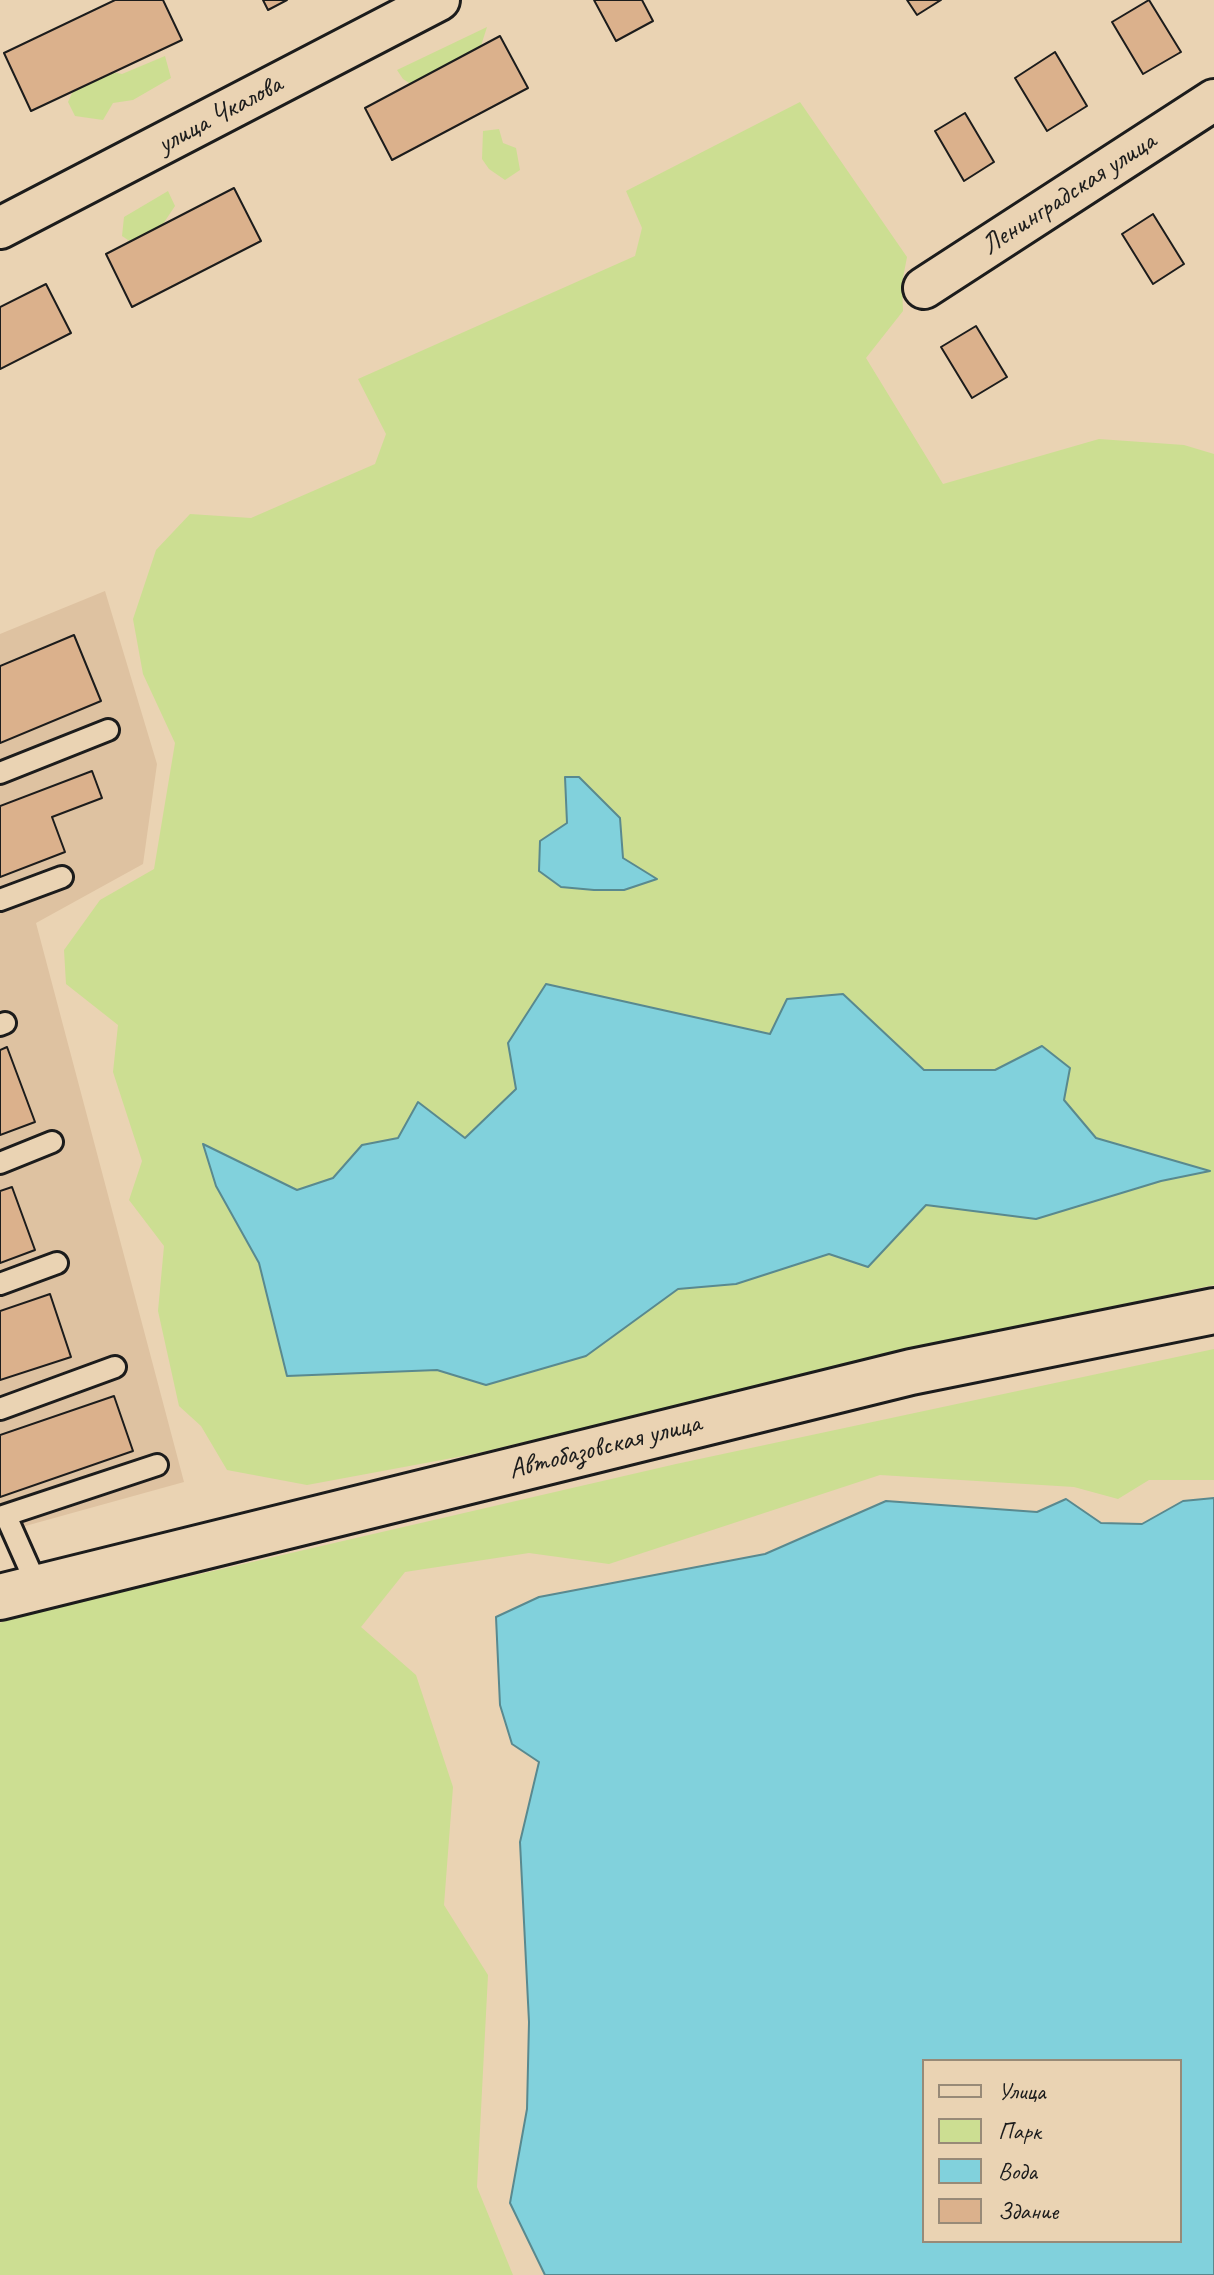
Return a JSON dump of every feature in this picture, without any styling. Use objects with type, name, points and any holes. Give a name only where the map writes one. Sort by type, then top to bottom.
[{"type":"street","name":"улица Чкалова","points":[[0,228],[439,0]]},
{"type":"street","name":"Ленинградская улица","points":[[924,288],[1214,100]]},
{"type":"street","name":"Автобазовская улица","points":[[19,1592],[911,1372],[1214,1311]]},
{"type":"lane","points":[[0,773],[108,730]]},
{"type":"lane","points":[[0,900],[62,877]]},
{"type":"lane","points":[[0,1163],[52,1142]]},
{"type":"lane","points":[[0,1284],[57,1263]]},
{"type":"lane","points":[[0,1409],[115,1367]]},
{"type":"lane","points":[[19,1592],[3,1516],[157,1465]]},
{"type":"shaded area","points":[[105,591],[157,764],[143,864],[36,923],[184,1482],[0,1533],[0,634]]},
{"type":"green space","points":[[487,27],[472,74],[420,90],[403,79],[397,70]]},
{"type":"green space","points":[[165,56],[171,78],[133,100],[113,103],[103,120],[75,116],[68,102],[77,82],[98,69],[122,74]]},
{"type":"green space","points":[[800,102],[907,257],[902,283],[903,311],[866,358],[943,484],[1099,439],[1184,445],[1214,454],[1214,1285],[952,1340],[474,1454],[307,1485],[227,1470],[201,1426],[179,1406],[158,1311],[164,1246],[129,1200],[142,1161],[113,1072],[118,1025],[66,984],[64,950],[100,900],[154,869],[175,743],[143,674],[133,619],[156,550],[190,514],[251,518],[375,464],[386,434],[358,379],[635,256],[642,228],[626,191]],"holes":[[[565,778],[620,818],[623,858],[656,879],[624,890],[561,887],[567,823]],[[546,984],[770,1034],[843,994],[924,1070],[995,1070],[1043,1047],[1064,1100],[1096,1138],[1209,1171],[1161,1181],[1036,1218],[926,1205],[868,1267],[829,1254],[736,1284],[678,1289],[586,1356],[486,1385],[437,1370],[287,1376],[259,1263],[216,1186],[204,1145],[297,1190],[333,1178],[362,1145],[398,1138],[465,1138],[516,1089],[508,1043]]]},
{"type":"green space","points":[[499,129],[503,143],[516,148],[520,170],[505,180],[489,169],[482,159],[483,131]]},
{"type":"green space","points":[[168,191],[175,206],[159,230],[134,244],[122,236],[124,217]]},
{"type":"green space","points":[[1214,1349],[1214,1480],[1149,1480],[1118,1499],[1074,1487],[880,1475],[609,1564],[529,1553],[405,1572],[361,1627],[416,1675],[453,1787],[444,1905],[488,1975],[477,2187],[513,2275],[0,2275],[0,1623],[14,1617],[676,1464]]},
{"type":"water","points":[[565,777],[579,777],[620,818],[623,858],[657,879],[624,890],[594,890],[561,887],[539,871],[540,841],[567,823]]},
{"type":"water","points":[[546,984],[770,1034],[787,999],[843,994],[924,1070],[995,1070],[1042,1046],[1070,1068],[1064,1100],[1096,1138],[1210,1171],[1161,1181],[1036,1219],[926,1205],[868,1267],[829,1254],[736,1284],[678,1289],[586,1356],[486,1385],[437,1370],[287,1376],[259,1263],[216,1186],[203,1144],[297,1190],[333,1178],[362,1145],[398,1138],[418,1102],[465,1138],[516,1089],[508,1043]]},
{"type":"water","points":[[1214,1498],[1214,2275],[545,2275],[510,2203],[527,2109],[529,2022],[520,1842],[539,1762],[512,1744],[500,1705],[496,1617],[539,1597],[765,1554],[886,1501],[1037,1512],[1066,1499],[1101,1523],[1142,1524],[1183,1501]]},
{"type":"building","points":[[115,0],[163,0],[182,40],[31,111],[4,53]]},
{"type":"building","points":[[263,0],[287,0],[268,10]]},
{"type":"building","points":[[594,0],[642,0],[653,21],[616,41]]},
{"type":"building","points":[[907,0],[941,0],[917,15]]},
{"type":"building","points":[[1149,0],[1181,52],[1143,74],[1112,22]]},
{"type":"building","points":[[500,36],[528,88],[392,160],[365,108]]},
{"type":"building","points":[[1055,52],[1087,106],[1047,131],[1015,78]]},
{"type":"building","points":[[965,113],[994,162],[964,181],[935,131]]},
{"type":"building","points":[[234,188],[261,241],[132,307],[106,254]]},
{"type":"building","points":[[1153,214],[1184,264],[1153,284],[1122,234]]},
{"type":"building","points":[[46,284],[71,333],[0,369],[0,307]]},
{"type":"building","points":[[976,326],[1007,377],[972,398],[941,347]]},
{"type":"building","points":[[74,635],[101,701],[0,743],[0,666]]},
{"type":"building","points":[[92,771],[102,798],[52,817],[65,852],[0,877],[0,806]]},
{"type":"building","points":[[7,1047],[35,1122],[0,1135],[0,1050]]},
{"type":"building","points":[[12,1187],[35,1250],[0,1263],[0,1191]]},
{"type":"building","points":[[50,1294],[71,1357],[0,1380],[0,1311]]},
{"type":"building","points":[[114,1396],[133,1451],[0,1497],[0,1435]]}]
